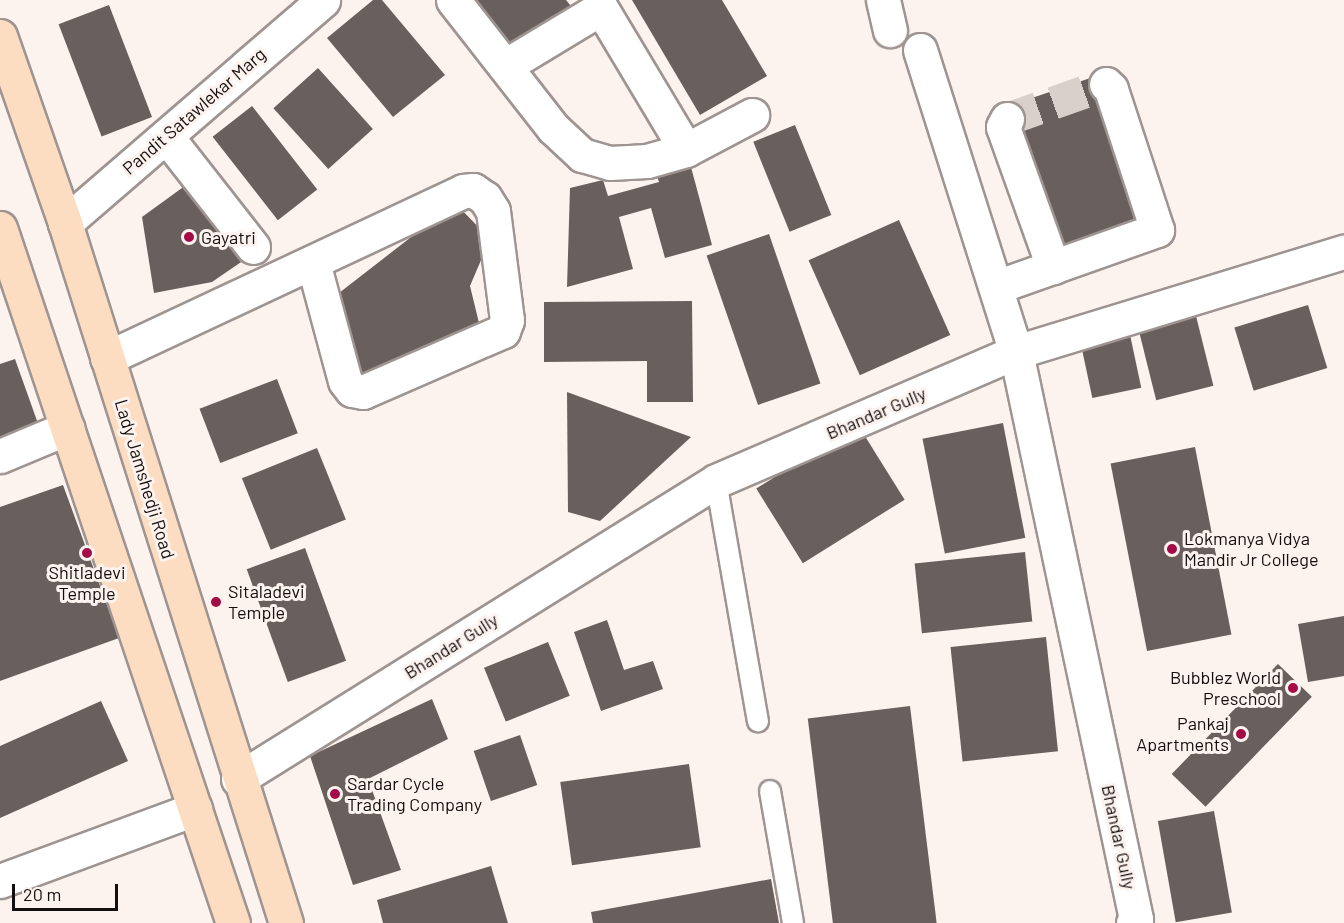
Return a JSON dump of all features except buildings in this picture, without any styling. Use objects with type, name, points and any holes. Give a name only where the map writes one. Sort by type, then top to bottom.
[{"type":"main road","name":"Lady Jamshedji Road","points":[[0,36],[65,223],[238,779],[286,923]]},
{"type":"main road","points":[[0,228],[9,286],[67,428],[233,923]]},
{"type":"street","name":"Pandit Satawlekar Marg","points":[[65,223],[323,0]]},
{"type":"street","points":[[453,0],[553,128],[582,155],[610,164],[647,161],[686,150],[752,115]]},
{"type":"street","points":[[505,66],[607,4],[686,150]]},
{"type":"street","points":[[920,50],[1016,352],[1344,252]]},
{"type":"street","points":[[996,286],[1157,230],[1112,89],[1106,84]]},
{"type":"street","points":[[1008,119],[1003,127],[1053,267]]},
{"type":"street","points":[[166,136],[253,247]]},
{"type":"street","points":[[107,358],[463,191],[473,190],[485,198],[493,211],[507,320],[503,331],[363,392],[352,390],[345,381],[313,262]]},
{"type":"street","name":"Bhandar Gully","points":[[238,779],[716,481],[1016,352],[1136,919],[1133,923]]},
{"type":"street","points":[[0,456],[67,428]]},
{"type":"street","points":[[0,881],[195,809]]},
{"type":"lane","points":[[716,481],[758,721]]},
{"type":"lane","points":[[770,791],[793,923]]},
{"type":"tunnel","points":[[1007,119],[1106,84]]},
{"type":"place","name":"Gayatri","points":[[189,237]]},
{"type":"place","name":"Lokmanya Vidya Mandir Jr College","points":[[1172,549]]},
{"type":"place","name":"Shitladevi Temple","points":[[87,553]]},
{"type":"place","name":"Sitaladevi Temple","points":[[216,602]]},
{"type":"place","name":"Bubblez World Preschool","points":[[1293,688]]},
{"type":"place","name":"Pankaj Apartments","points":[[1241,734]]},
{"type":"place","name":"Sardar Cycle Trading Company","points":[[335,794]]}]
